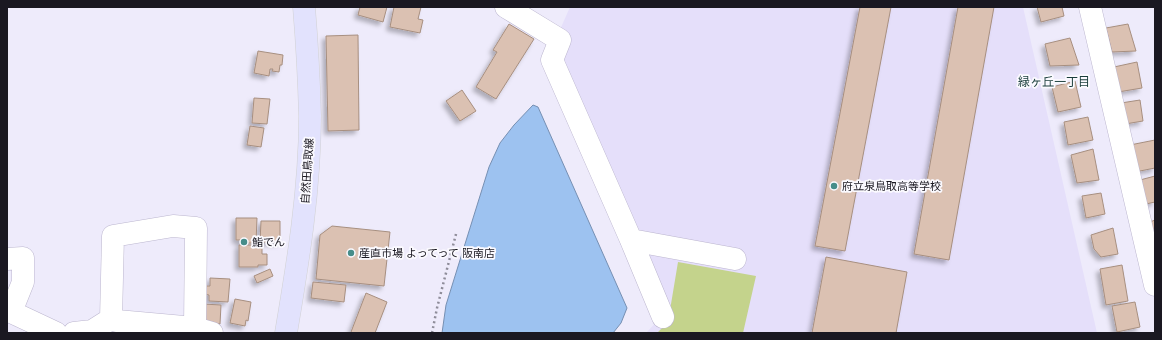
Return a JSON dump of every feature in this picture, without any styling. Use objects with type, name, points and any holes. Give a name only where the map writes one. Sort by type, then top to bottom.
[{"type":"main road","name":"自然田鳥取線","points":[[286,333],[299,258],[307,179],[310,117],[304,7]]},
{"type":"street","points":[[506,7],[560,40],[552,60],[663,317]]},
{"type":"street","points":[[1090,7],[1155,285]]},
{"type":"street","points":[[173,226],[196,228],[203,331],[117,321],[111,318],[113,236],[173,226]]},
{"type":"street","points":[[631,240],[735,259]]},
{"type":"street","points":[[7,259],[23,258],[24,282],[9,311],[56,333]]},
{"type":"street","points":[[74,333],[92,331],[111,318]]},
{"type":"path","points":[[432,333],[456,234]]},
{"type":"shaded area","name":"府立泉鳥取高等学校","points":[[570,7],[1023,7],[1097,333],[646,333],[662,316],[548,57]]},
{"type":"green space","points":[[678,262],[756,276],[743,333],[657,333],[668,322]]},
{"type":"water","points":[[533,105],[538,107],[627,308],[621,323],[613,333],[442,333],[446,305],[489,167],[500,143],[514,125]]},
{"type":"building","points":[[360,7],[387,7],[383,22],[358,15]]},
{"type":"building","points":[[394,7],[421,7],[418,19],[423,20],[420,33],[390,27]]},
{"type":"building","points":[[860,7],[891,7],[845,251],[815,246]]},
{"type":"building","points":[[958,7],[994,7],[949,260],[914,254]]},
{"type":"building","points":[[1037,7],[1062,7],[1064,16],[1041,22]]},
{"type":"building","points":[[509,24],[534,39],[496,99],[476,87],[497,52],[493,50]]},
{"type":"building","points":[[1128,24],[1136,51],[1112,52],[1106,28]]},
{"type":"building","points":[[358,35],[359,130],[328,131],[326,36]]},
{"type":"building","points":[[1070,38],[1079,65],[1050,66],[1045,44]]},
{"type":"building","points":[[258,51],[283,55],[282,65],[280,65],[279,72],[272,71],[273,69],[270,69],[269,76],[254,73]]},
{"type":"building","points":[[1137,62],[1142,88],[1118,92],[1114,67]]},
{"type":"building","points":[[1075,81],[1081,107],[1058,112],[1052,87]]},
{"type":"building","points":[[462,90],[476,111],[460,121],[446,101]]},
{"type":"building","points":[[254,98],[270,99],[267,124],[252,123]]},
{"type":"building","points":[[1140,100],[1143,121],[1125,124],[1121,103]]},
{"type":"building","points":[[1088,117],[1093,140],[1068,145],[1064,122]]},
{"type":"building","points":[[250,126],[264,128],[261,147],[247,145]]},
{"type":"building","points":[[1155,140],[1155,168],[1135,172],[1130,145]]},
{"type":"building","points":[[1093,149],[1099,180],[1077,183],[1071,155]]},
{"type":"building","points":[[1155,176],[1155,202],[1146,204],[1140,180]]},
{"type":"building","points":[[1101,193],[1105,214],[1086,218],[1082,196]]},
{"type":"building","points":[[236,218],[257,218],[256,243],[240,243],[241,240],[236,240]]},
{"type":"building","points":[[1155,220],[1155,241],[1150,222]]},
{"type":"building","points":[[261,221],[280,221],[280,242],[260,242]]},
{"type":"building","points":[[332,226],[390,232],[384,286],[316,279],[320,235]]},
{"type":"building","points":[[1113,228],[1118,254],[1101,257],[1094,249],[1091,235]]},
{"type":"building","points":[[239,245],[262,245],[262,254],[267,254],[267,265],[258,265],[258,267],[239,267]]},
{"type":"building","points":[[826,257],[907,272],[896,333],[812,333]]},
{"type":"building","points":[[1122,265],[1128,301],[1106,305],[1100,269]]},
{"type":"building","points":[[270,269],[273,276],[257,283],[254,276]]},
{"type":"building","points":[[210,278],[230,279],[228,302],[209,301],[209,295],[203,294],[204,286],[210,286]]},
{"type":"building","points":[[313,282],[346,285],[344,302],[311,298]]},
{"type":"building","points":[[366,293],[387,302],[375,333],[353,333],[351,332]]},
{"type":"building","points":[[235,299],[251,302],[248,321],[246,320],[245,326],[230,323]]},
{"type":"building","points":[[1135,302],[1140,327],[1117,332],[1112,306]]},
{"type":"building","points":[[203,304],[221,305],[220,324],[202,323]]},
{"type":"place","name":"府立泉鳥取高等学校","points":[[834,186]]},
{"type":"place","name":"鮨でん","points":[[244,242]]},
{"type":"place","name":"産直市場 よってって 阪南店","points":[[351,253]]},
{"type":"district","name":"緑ヶ丘一丁目","points":[[1054,82]]}]
